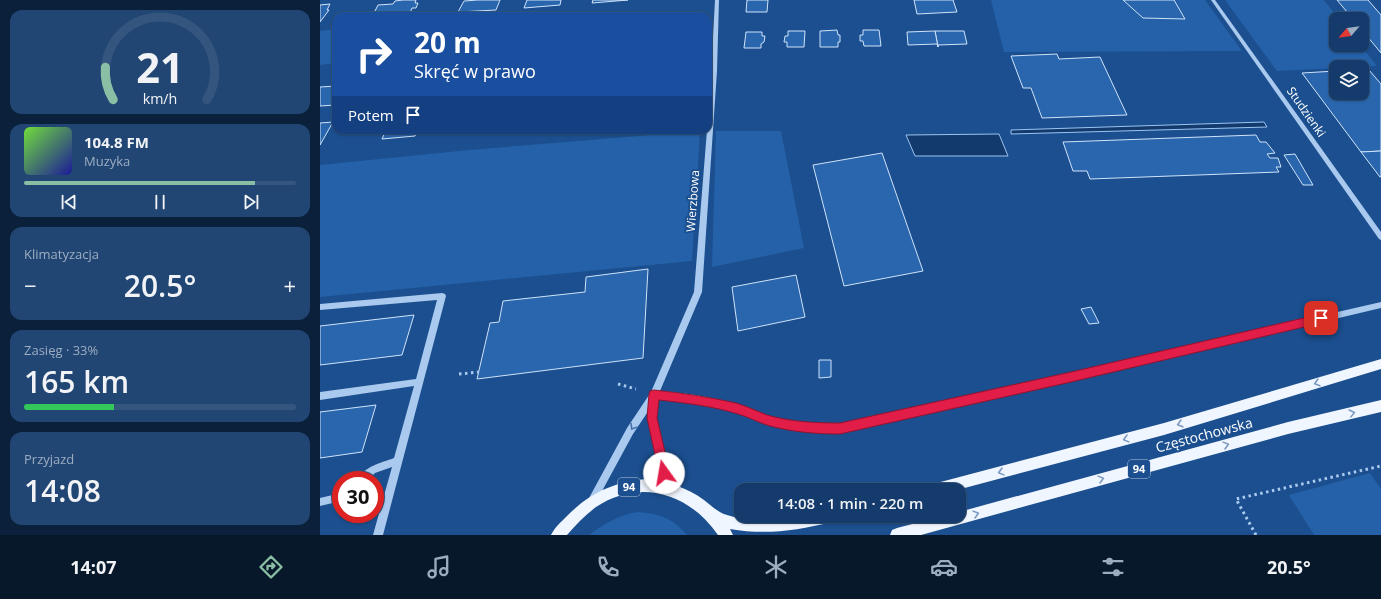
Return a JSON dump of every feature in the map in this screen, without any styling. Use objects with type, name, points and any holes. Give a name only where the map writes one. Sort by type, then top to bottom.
[{"type":"main road","name":"Częstochowska","points":[[960,483],[1164,429],[1381,364]]},
{"type":"main road","name":"Częstochowska","points":[[898,535],[1288,428],[1381,406]]},
{"type":"main road","name":"94","points":[[558,535],[574,518],[592,503],[610,493],[631,487],[651,485],[679,492],[696,502],[709,514],[726,535]]},
{"type":"main road","name":"94","points":[[709,514],[725,523],[742,526],[773,526],[804,523]]},
{"type":"street","name":"Wierzbowa","points":[[712,99],[717,0]]},
{"type":"street","name":"Studzienki","points":[[1213,0],[1381,237]]},
{"type":"street","name":"Wierzbowa","points":[[592,503],[630,431],[654,394],[698,292],[709,134]]},
{"type":"street","points":[[320,307],[442,296],[378,535]]},
{"type":"street","points":[[654,394],[705,401],[738,409],[768,420],[791,425],[816,428],[840,428],[1381,305]]},
{"type":"street","points":[[320,396],[419,382]]},
{"type":"street","name":"Wierzbowa","points":[[654,394],[652,418],[664,473],[679,492]]},
{"type":"street","points":[[371,471],[398,461]]},
{"type":"street","points":[[320,502],[332,499]]},
{"type":"path","points":[[459,374],[479,372]]},
{"type":"path","points":[[618,384],[636,388]]},
{"type":"path","points":[[1256,535],[1236,499],[1381,466]]},
{"type":"shaded area","points":[[991,0],[1205,0],[1242,51],[1004,52]]},
{"type":"shaded area","points":[[1225,0],[1324,0],[1333,12],[1329,12],[1329,52],[1366,52],[1377,66],[1369,66],[1369,60],[1329,60],[1329,68],[1277,71]]},
{"type":"shaded area","points":[[332,30],[332,64],[320,65],[320,31]]},
{"type":"shaded area","points":[[1264,122],[1267,127],[1011,134],[1011,130]]},
{"type":"shaded area","points":[[716,131],[781,131],[804,248],[712,267]]},
{"type":"shaded area","points":[[664,134],[700,134],[692,261],[320,297],[320,165],[469,150]]},
{"type":"shaded area","points":[[999,134],[1008,156],[915,156],[906,135]]},
{"type":"shaded area","points":[[1370,473],[1381,489],[1381,535],[1314,535],[1289,495]]},
{"type":"shaded area","points":[[638,512],[666,518],[682,529],[687,535],[589,535],[612,520]]},
{"type":"building","points":[[416,0],[415,3],[418,3],[416,8],[412,8],[410,12],[374,12],[378,5],[393,4],[395,1]]},
{"type":"building","points":[[500,0],[496,10],[458,12],[464,1]]},
{"type":"building","points":[[527,0],[561,0],[560,5],[524,8]]},
{"type":"building","points":[[593,0],[628,0],[592,3]]},
{"type":"building","points":[[747,0],[768,0],[767,12],[746,12]]},
{"type":"building","points":[[914,0],[953,0],[957,12],[917,14]]},
{"type":"building","points":[[1123,0],[1174,0],[1185,19],[1143,18]]},
{"type":"building","points":[[1337,0],[1368,0],[1381,15],[1381,53],[1369,38],[1369,12],[1347,12]]},
{"type":"building","points":[[330,4],[327,10],[329,10],[320,22],[320,5]]},
{"type":"building","points":[[837,30],[838,35],[840,35],[838,47],[820,47],[820,31]]},
{"type":"building","points":[[863,30],[879,30],[881,46],[864,46],[863,41],[860,41],[860,35],[863,35]]},
{"type":"building","points":[[788,31],[805,31],[804,47],[787,47],[787,42],[784,42],[785,36],[788,36]]},
{"type":"building","points":[[935,31],[964,31],[967,44],[938,45],[938,47]]},
{"type":"building","points":[[935,31],[938,47],[937,44],[908,45],[907,32]]},
{"type":"building","points":[[746,32],[762,32],[762,36],[765,36],[764,42],[761,44],[761,48],[744,48]]},
{"type":"building","points":[[1057,54],[1059,59],[1100,57],[1127,115],[1042,118],[1031,88],[1023,88],[1011,56]]},
{"type":"building","points":[[1369,70],[1381,84],[1381,151],[1361,152],[1302,73],[1329,71],[1329,100],[1369,100]]},
{"type":"building","points":[[332,86],[332,105],[320,106],[320,87]]},
{"type":"building","points":[[332,122],[320,145],[320,123]]},
{"type":"building","points":[[384,134],[416,134],[415,136],[382,139]]},
{"type":"building","points":[[1256,135],[1260,142],[1266,142],[1275,153],[1267,154],[1270,158],[1278,158],[1281,167],[1276,167],[1279,172],[1090,179],[1087,171],[1073,171],[1063,142]]},
{"type":"building","points":[[1381,151],[1381,177],[1380,177],[1361,152]]},
{"type":"building","points":[[882,153],[923,271],[844,286],[813,165]]},
{"type":"building","points":[[1295,154],[1313,185],[1303,185],[1284,155]]},
{"type":"building","points":[[648,269],[643,358],[477,379],[490,323],[499,322],[503,301],[585,292],[586,277]]},
{"type":"building","points":[[796,275],[805,317],[738,331],[732,287]]},
{"type":"building","points":[[1091,307],[1099,323],[1089,324],[1081,309]]},
{"type":"building","points":[[414,315],[402,355],[320,365],[320,326]]},
{"type":"building","points":[[819,360],[831,360],[831,377],[819,378]]},
{"type":"building","points":[[376,405],[362,452],[320,458],[320,412]]},
{"type":"route","points":[[664,473],[652,418],[654,394],[705,401],[738,409],[768,420],[791,425],[816,428],[840,428],[1071,377],[1321,318]]}]
